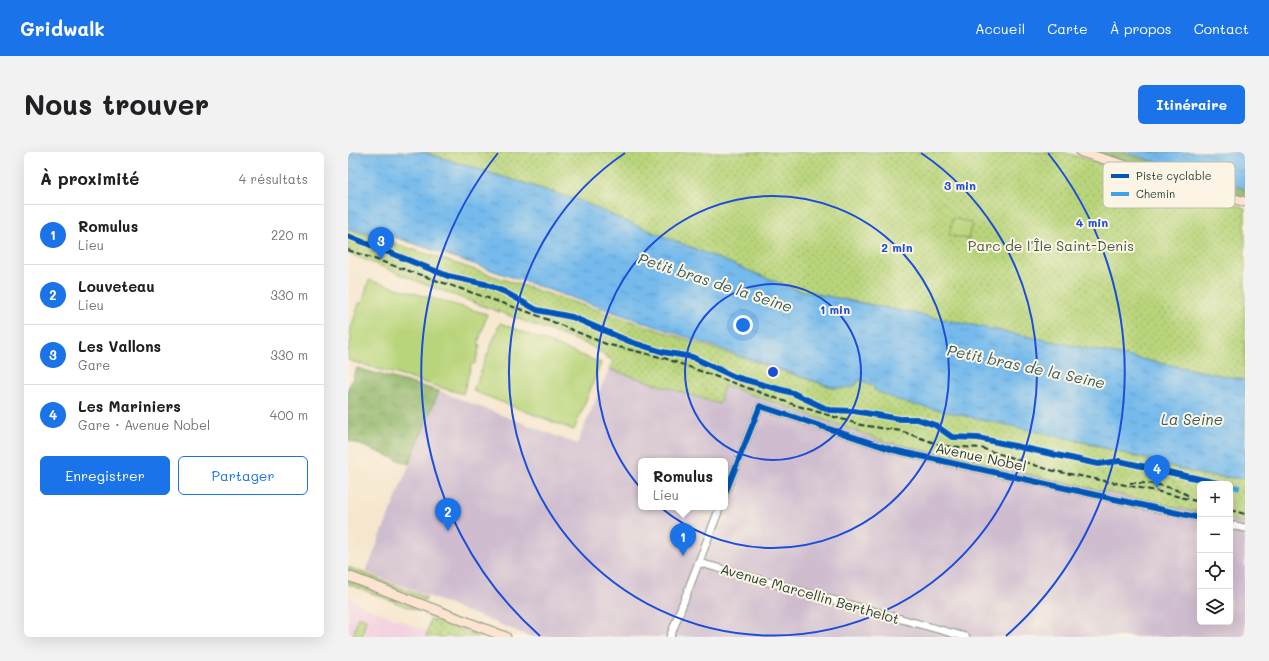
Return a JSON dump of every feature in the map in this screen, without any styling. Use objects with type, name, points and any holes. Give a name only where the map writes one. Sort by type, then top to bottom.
[{"type":"street","points":[[1081,152],[1114,162]]},
{"type":"street","points":[[1235,199],[1245,202]]},
{"type":"street","name":"Avenue Nobel","points":[[728,486],[760,406],[893,450],[1197,517]]},
{"type":"street","points":[[670,637],[700,563],[719,510]]},
{"type":"street","points":[[1233,526],[1245,528]]},
{"type":"street","name":"Avenue Marcellin Berthelot","points":[[700,563],[966,637]]},
{"type":"street","points":[[348,576],[506,637]]},
{"type":"shaded area","points":[[609,369],[719,404],[724,385],[888,442],[1197,512],[1197,625],[1233,625],[1233,521],[1245,523],[1245,637],[532,637],[366,572],[439,391],[577,444]]},
{"type":"shaded area","points":[[348,597],[368,608],[427,631],[426,637],[348,637]]},
{"type":"green space","name":"Parc de l'Île Saint-Denis","points":[[423,152],[1063,152],[1103,164],[1103,208],[1235,208],[1235,205],[1245,208],[1245,380],[797,290],[623,220],[581,201]]},
{"type":"green space","points":[[1093,152],[1124,152],[1157,162],[1125,162]]},
{"type":"green space","points":[[1235,186],[1245,189],[1245,199],[1235,196]]},
{"type":"green space","points":[[953,218],[972,223],[968,239],[949,235]]},
{"type":"green space","points":[[348,228],[834,388],[858,379],[875,386],[1203,475],[1245,479],[1245,523],[1233,521],[1233,481],[1197,481],[1197,512],[890,443],[724,385],[719,404],[609,369],[613,361],[591,346],[429,286],[348,253]]},
{"type":"green space","points":[[369,280],[487,314],[478,344],[480,345],[475,364],[472,363],[463,394],[348,360],[348,351],[352,336],[349,335],[359,303],[362,303]]},
{"type":"green space","points":[[500,323],[601,363],[574,430],[473,391]]},
{"type":"green space","points":[[357,368],[439,391],[409,464],[348,440],[348,389]]},
{"type":"green space","points":[[348,567],[427,598],[424,601],[348,571]]},
{"type":"green space","points":[[348,580],[420,608],[420,612],[348,584]]},
{"type":"green space","points":[[427,610],[495,637],[483,637],[424,614]]},
{"type":"green space","points":[[358,616],[366,619],[362,637],[353,637]]},
{"type":"green space","points":[[430,619],[478,637],[426,637]]},
{"type":"water","name":"La Seine","points":[[348,152],[423,152],[581,201],[623,220],[797,290],[1245,380],[1245,479],[1203,475],[1084,442],[902,402],[874,390],[874,386],[859,379],[855,386],[835,388],[380,232],[364,233],[348,228]]},
{"type":"water","points":[[1124,152],[1245,152],[1245,189],[1235,186],[1235,162],[1157,162]]},
{"type":"railway","points":[[348,250],[534,314],[606,344],[664,358],[795,405],[861,425],[901,431],[943,446],[981,448],[1050,470],[1156,491],[1197,501]]},
{"type":"railway","points":[[1130,483],[1161,485],[1189,496]]},
{"type":"railway","points":[[1233,511],[1245,514]]},
{"type":"marked path","points":[[1233,487],[1245,489]]},
{"type":"cycle path","points":[[348,236],[448,276],[485,284],[505,292],[537,310],[572,317],[631,342],[663,352],[692,357],[735,377],[793,393],[829,410],[854,411],[900,419],[917,419],[935,425],[952,437],[978,438],[1098,464],[1119,461],[1209,481]]},
{"type":"cycle path","points":[[728,486],[760,406],[893,450],[1197,517]]},
{"type":"place","name":"Les Vallons","points":[[381,260]]},
{"type":"place","name":"Les Mariniers","points":[[1157,488]]},
{"type":"place","name":"Louveteau","points":[[448,531]]},
{"type":"place","name":"Romulus","points":[[683,556]]},
{"type":"water label","name":"Petit bras de la Seine","points":[[715,283]]},
{"type":"water label","name":"Petit bras de la Seine","points":[[1026,367]]}]
